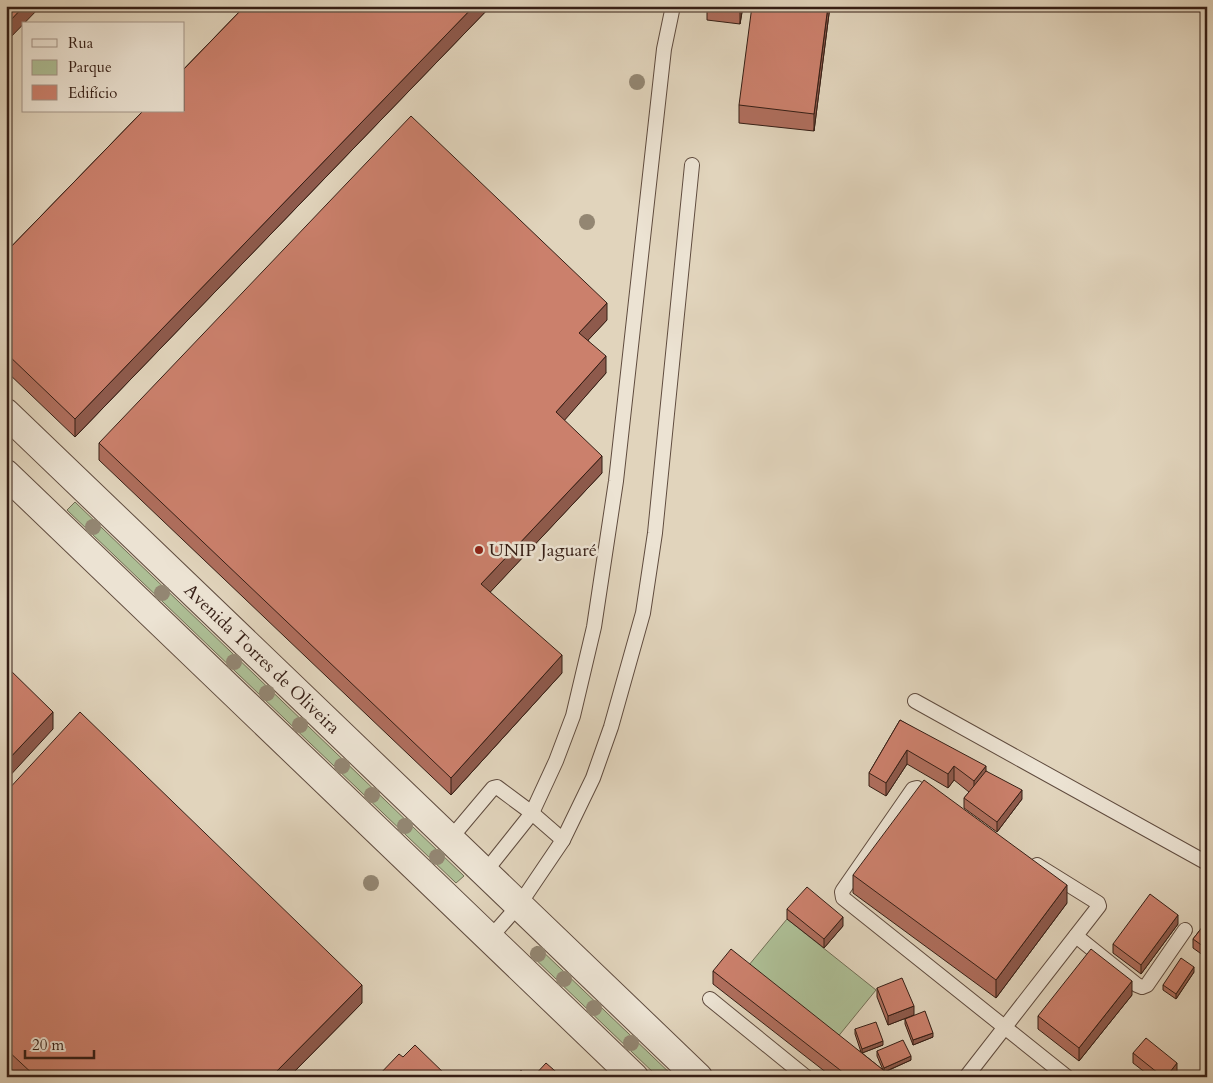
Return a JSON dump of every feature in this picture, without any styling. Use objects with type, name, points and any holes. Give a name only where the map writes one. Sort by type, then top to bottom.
[{"type":"street","name":"Avenida Torres de Oliveira","points":[[6,413],[698,1077]]},
{"type":"street","points":[[26,493],[59,463]]},
{"type":"street","points":[[6,474],[634,1077]]},
{"type":"lane","points":[[485,872],[532,813],[556,761],[573,716],[594,627],[616,481],[664,49],[673,6]]},
{"type":"lane","points":[[490,938],[519,905],[563,840],[593,778],[611,727],[643,613],[655,533],[692,165]]},
{"type":"lane","points":[[915,701],[1207,863]]},
{"type":"lane","points":[[450,839],[494,787],[499,787],[563,840]]},
{"type":"lane","points":[[947,808],[917,788],[913,789],[843,890],[842,895],[844,899],[1067,1077]]},
{"type":"lane","points":[[966,1077],[1076,936],[1098,904],[1026,858]]},
{"type":"lane","points":[[1076,936],[1142,987],[1147,985],[1185,930]]},
{"type":"lane","points":[[710,999],[806,1077]]},
{"type":"green space","points":[[75,502],[464,876],[456,883],[67,510]]},
{"type":"green space","points":[[787,919],[876,990],[832,1044],[744,971]]},
{"type":"green space","points":[[537,946],[674,1077],[658,1077],[530,954]]},
{"type":"building","points":[[6,6],[24,6],[6,25]]},
{"type":"building","points":[[245,6],[474,6],[75,419],[6,353],[6,252],[142,112],[185,112],[185,68]]},
{"type":"building","points":[[707,6],[741,6],[740,11]]},
{"type":"building","points":[[752,6],[828,6],[814,114],[739,105]]},
{"type":"building","points":[[411,116],[607,303],[579,333],[606,356],[556,412],[602,456],[481,584],[562,655],[451,778],[99,443]]},
{"type":"building","points":[[6,666],[53,712],[6,762]]},
{"type":"building","points":[[80,712],[362,985],[271,1077],[36,1077],[6,1049],[6,792]]},
{"type":"building","points":[[900,720],[986,766],[974,781],[954,766],[948,774],[907,750],[886,783],[869,773]]},
{"type":"building","points":[[986,771],[1022,790],[997,822],[964,798]]},
{"type":"building","points":[[924,780],[1067,885],[996,980],[853,875]]},
{"type":"building","points":[[807,887],[843,917],[824,939],[787,909]]},
{"type":"building","points":[[1150,894],[1178,915],[1141,965],[1113,944]]},
{"type":"building","points":[[1207,921],[1207,949],[1193,939]]},
{"type":"building","points":[[731,949],[892,1077],[849,1077],[713,971]]},
{"type":"building","points":[[1091,949],[1132,981],[1079,1048],[1038,1016]]},
{"type":"building","points":[[1181,958],[1194,967],[1176,994],[1163,985]]},
{"type":"building","points":[[902,978],[914,1006],[888,1016],[877,988]]},
{"type":"building","points":[[925,1011],[933,1033],[913,1040],[905,1019]]},
{"type":"building","points":[[876,1022],[883,1041],[862,1049],[855,1029]]},
{"type":"building","points":[[1146,1038],[1177,1063],[1166,1077],[1163,1077],[1133,1053]]},
{"type":"building","points":[[903,1040],[911,1056],[884,1068],[877,1051]]},
{"type":"building","points":[[415,1045],[448,1077],[377,1077],[399,1054],[403,1057]]},
{"type":"building","points":[[546,1063],[562,1077],[533,1077]]},
{"type":"building","points":[[521,1070],[528,1077],[515,1077]]},
{"type":"place","name":"UNIP Jaguaré","points":[[479,550]]}]
